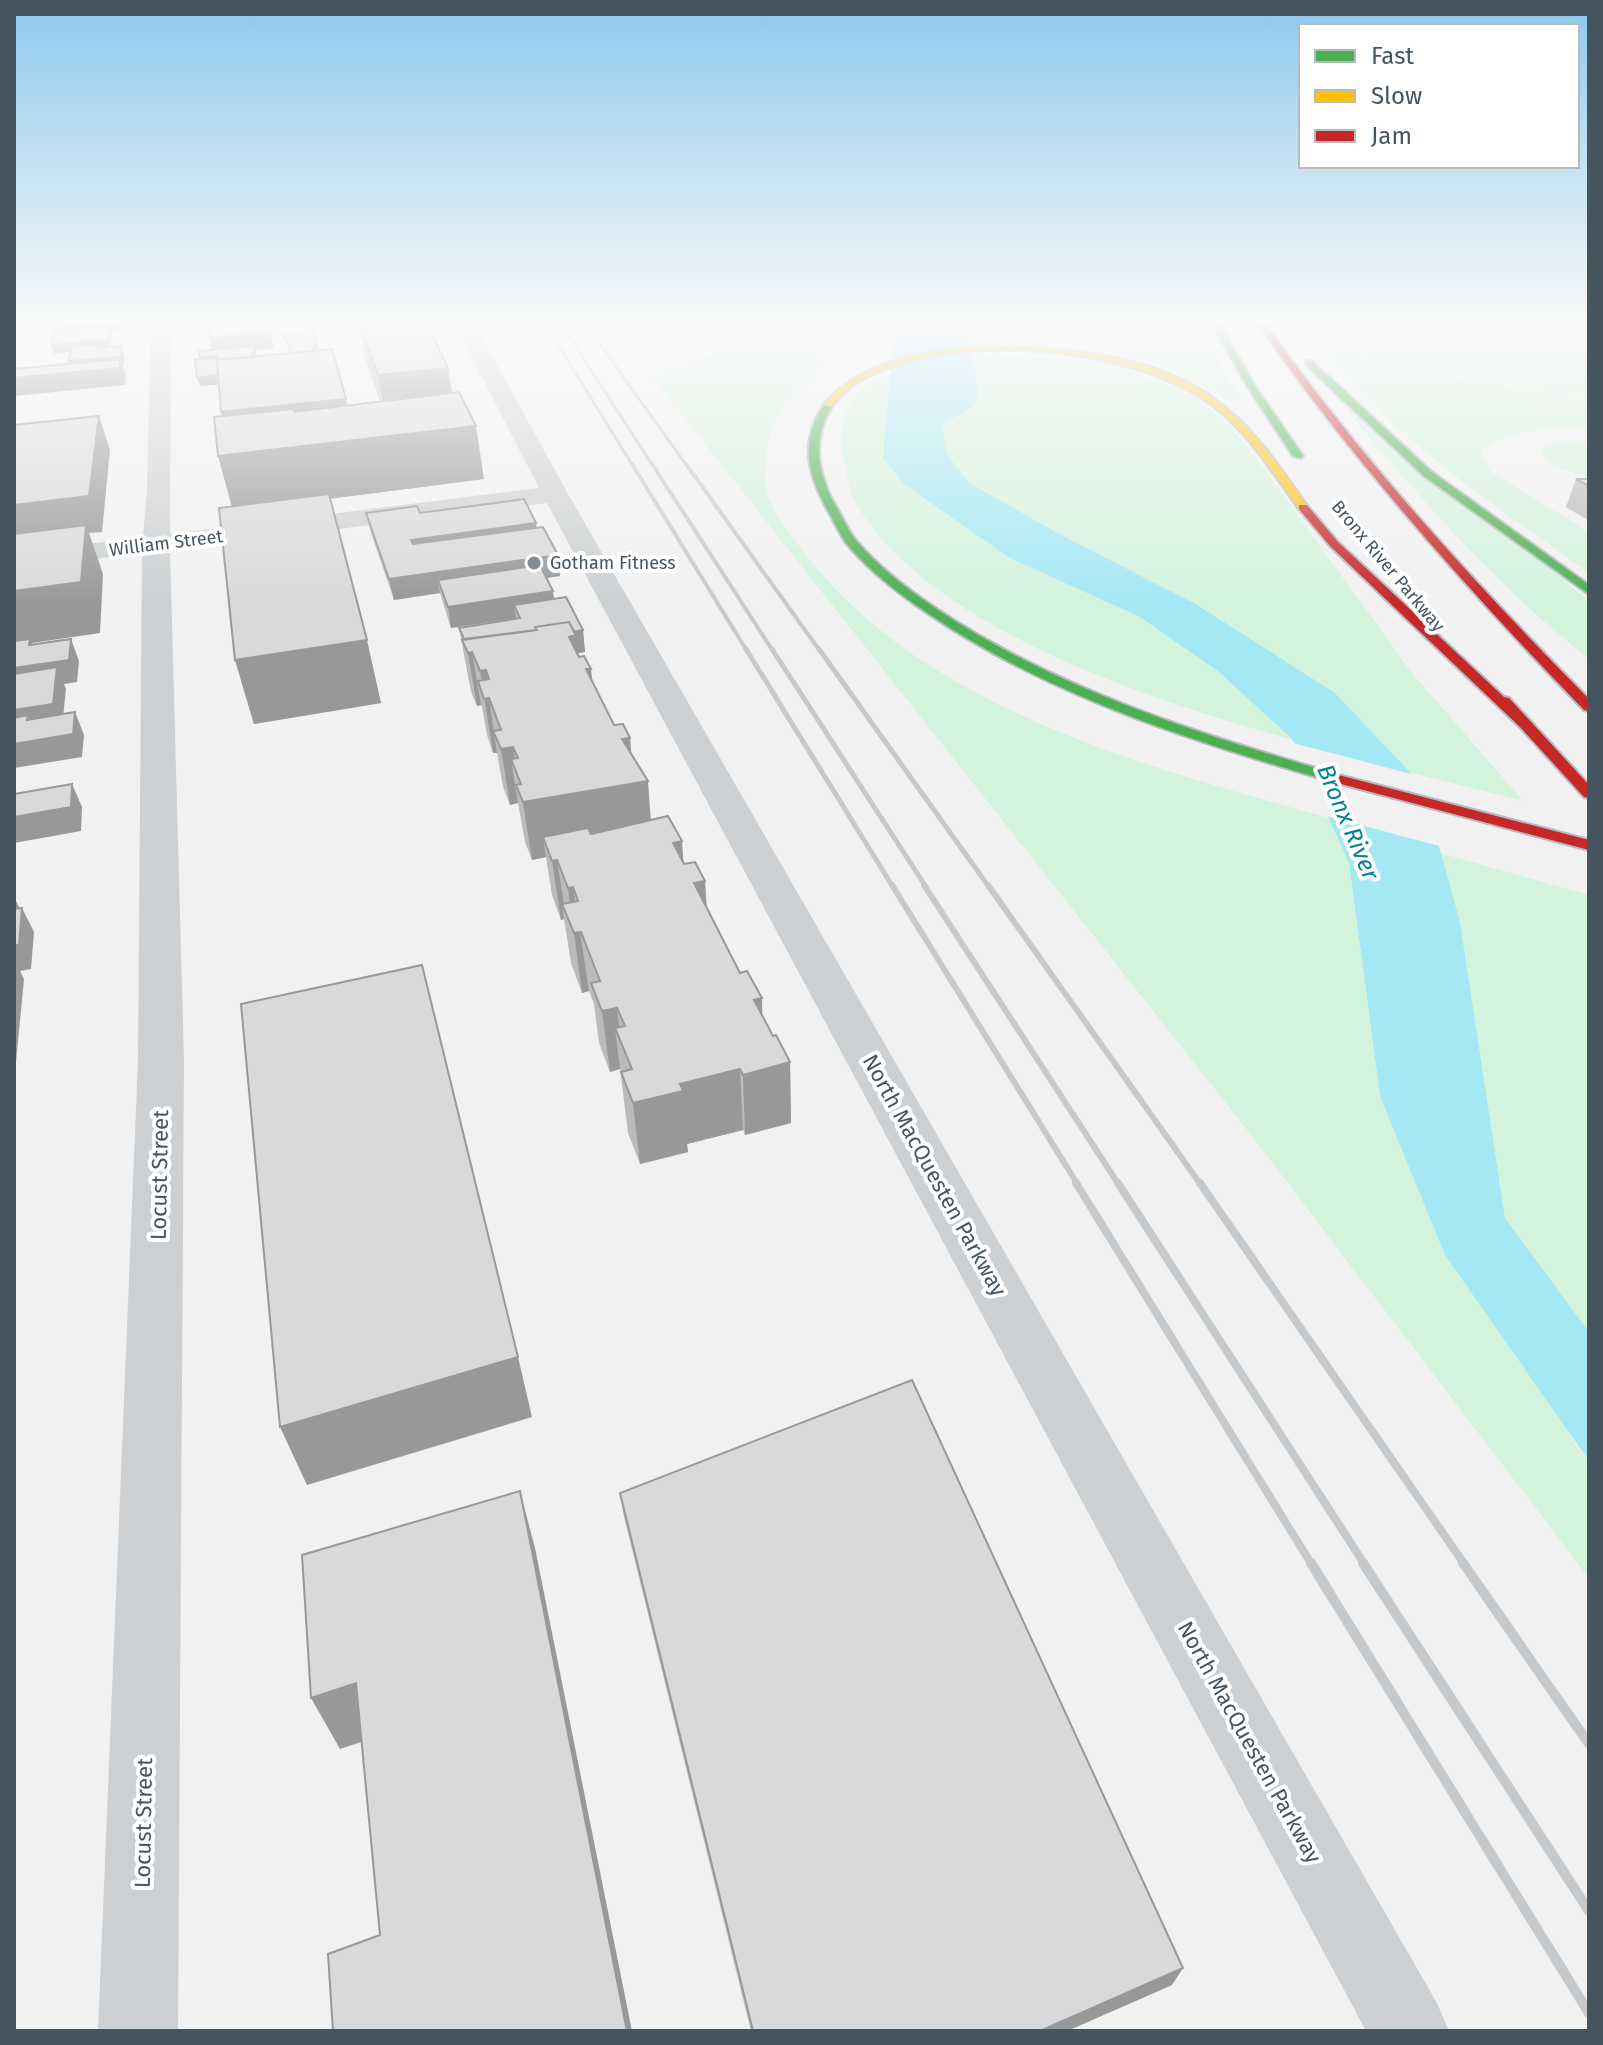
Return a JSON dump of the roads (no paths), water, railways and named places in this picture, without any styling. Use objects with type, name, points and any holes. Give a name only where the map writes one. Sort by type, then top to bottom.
[{"type":"highway","points":[[821,414],[814,436],[815,472],[825,499],[838,521],[884,572],[945,619],[1049,676],[1138,716],[1237,750],[1589,845]]},
{"type":"highway","points":[[1228,414],[1326,535],[1525,724]]},
{"type":"highway","points":[[1270,414],[1311,473]]},
{"type":"highway","points":[[1323,414],[1384,491],[1482,598],[1589,707]]},
{"type":"highway","points":[[1363,414],[1428,474],[1589,590]]},
{"type":"highway","name":"Bronx River Parkway","points":[[1388,569],[1589,794]]},
{"type":"street","name":"Locust Street","points":[[138,2031],[161,1060],[156,544],[160,414]]},
{"type":"street","name":"North MacQuesten Parkway","points":[[513,414],[1409,2031]]},
{"type":"street","name":"William Street","points":[[14,561],[555,494]]},
{"type":"water","name":"Bronx River","points":[[887,414],[959,414],[943,424],[946,453],[968,482],[1061,535],[1194,603],[1335,693],[1422,785],[1460,922],[1505,1218],[1589,1332],[1589,1461],[1445,1255],[1380,1096],[1349,863],[1293,740],[1219,672],[1140,617],[1010,558],[905,485],[883,458]]},
{"type":"railway","points":[[601,414],[633,466]]},
{"type":"railway","points":[[620,414],[653,466]]},
{"type":"railway","points":[[650,414],[687,466]]},
{"type":"railway","points":[[632,464],[747,651]]},
{"type":"railway","points":[[652,464],[773,651]]},
{"type":"railway","points":[[686,464],[820,651]]},
{"type":"railway","points":[[746,649],[893,887]]},
{"type":"railway","points":[[772,649],[926,887]]},
{"type":"railway","points":[[819,649],[989,887]]},
{"type":"railway","points":[[892,885],[1078,1185]]},
{"type":"railway","points":[[924,885],[1119,1185]]},
{"type":"railway","points":[[988,885],[1201,1185]]},
{"type":"railway","points":[[1076,1183],[1312,1565]]},
{"type":"railway","points":[[1118,1183],[1365,1565]]},
{"type":"railway","points":[[1200,1183],[1465,1565]]},
{"type":"railway","points":[[1311,1563],[1589,2013]]},
{"type":"railway","points":[[1363,1563],[1589,1911]]},
{"type":"railway","points":[[1463,1563],[1589,1744]]},
{"type":"place","name":"Gotham Fitness","points":[[534,563]]}]
